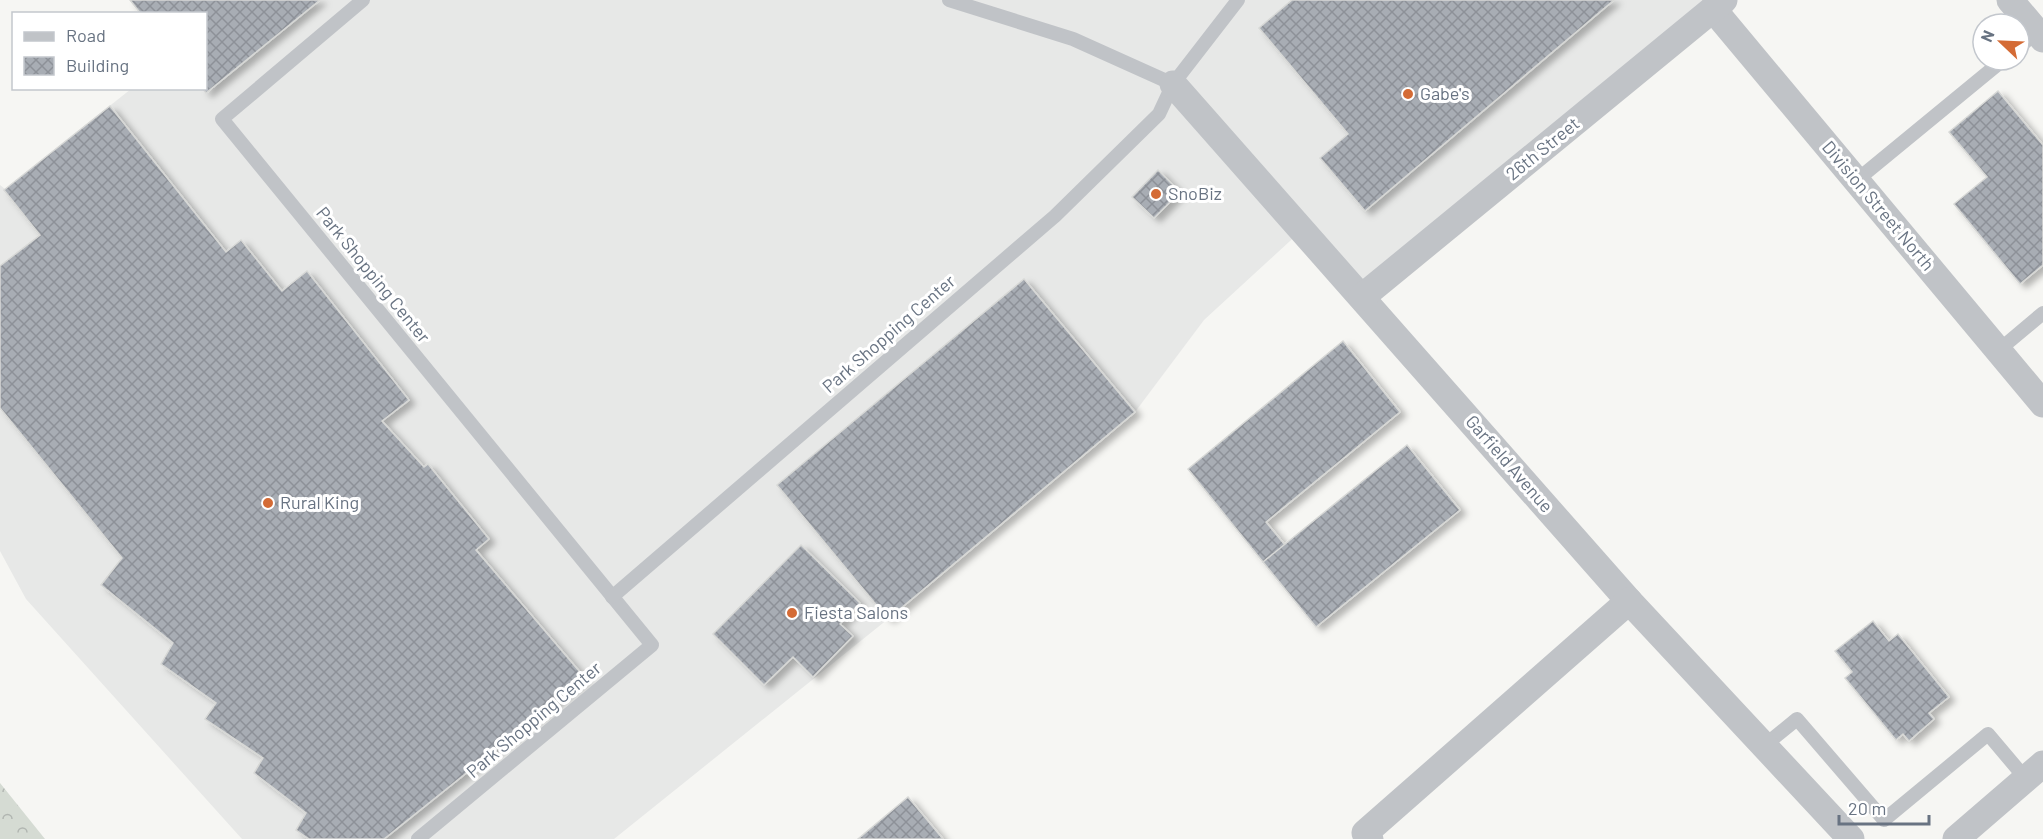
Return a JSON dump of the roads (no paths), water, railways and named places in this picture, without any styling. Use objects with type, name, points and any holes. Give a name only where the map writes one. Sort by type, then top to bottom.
[{"type":"street","points":[[2010,0],[2036,36]]},
{"type":"street","name":"Division Street North","points":[[1718,5],[1857,180],[2043,404]]},
{"type":"street","name":"26th Street","points":[[1362,297],[1718,5]]},
{"type":"street","name":"Garfield Avenue","points":[[1173,84],[1629,601],[1851,839]]},
{"type":"street","points":[[1370,839],[1365,833],[1629,601]]},
{"type":"street","points":[[1956,839],[2034,772]]},
{"type":"lane","name":"Park Shopping Center","points":[[363,0],[222,119],[652,645],[418,839]]},
{"type":"lane","points":[[949,0],[1073,39],[1173,84]]},
{"type":"lane","name":"Park Shopping Center","points":[[612,597],[1055,216],[1159,114],[1173,84],[1238,0]]},
{"type":"lane","points":[[1857,180],[1988,72]]},
{"type":"lane","points":[[1999,350],[2043,313]]},
{"type":"lane","points":[[1764,746],[1797,719],[1884,820],[1988,734],[2034,772]]},
{"type":"place","name":"Gabe's","points":[[1408,94]]},
{"type":"place","name":"SnoBiz","points":[[1156,194]]},
{"type":"place","name":"Rural King","points":[[268,503]]},
{"type":"place","name":"Fiesta Salons","points":[[792,613]]}]
